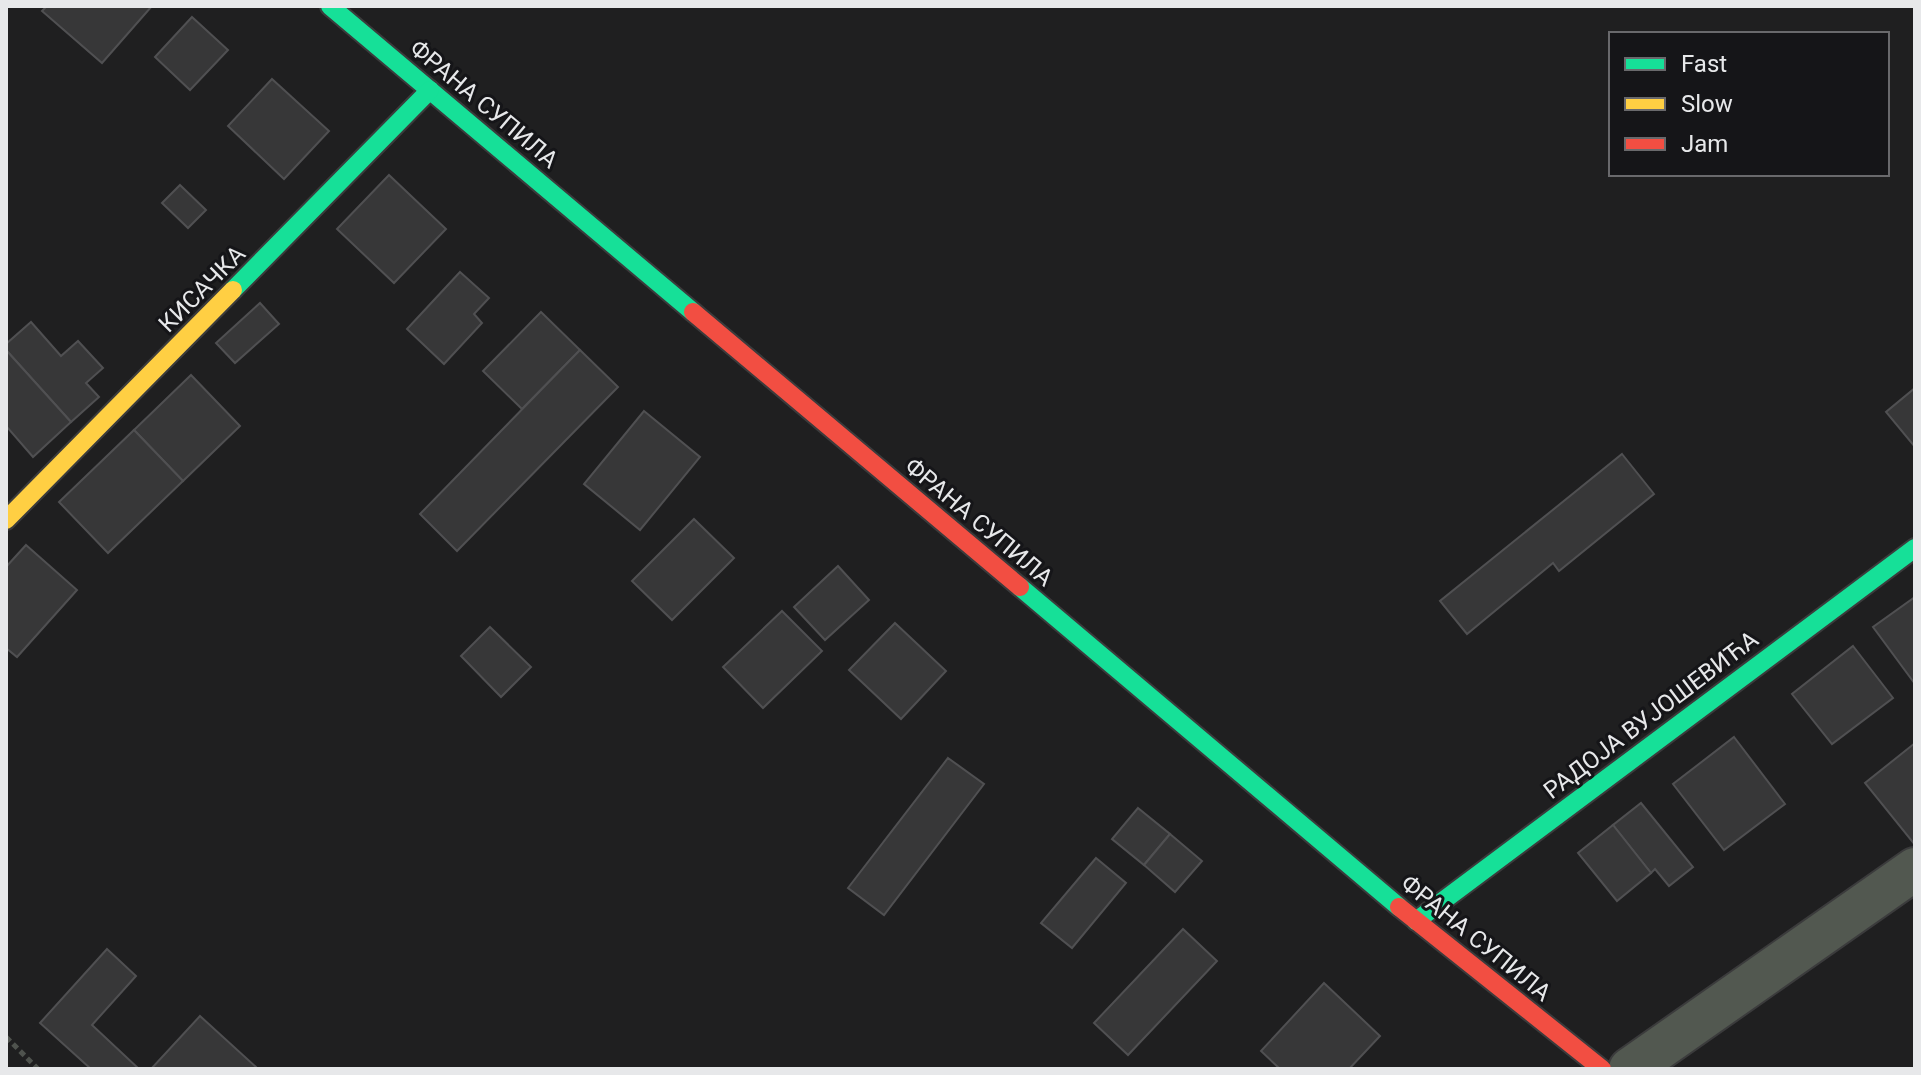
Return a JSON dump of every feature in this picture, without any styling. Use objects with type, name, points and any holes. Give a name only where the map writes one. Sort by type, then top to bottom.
[{"type":"street","name":"ФРАНА СУПИЛА","points":[[330,6],[1416,921],[1602,1069]]},
{"type":"street","name":"КИСАЧКА","points":[[6,520],[430,90]]},
{"type":"street","name":"РАДОЈА ВУЈОШЕВИЋА","points":[[1416,921],[1915,548]]},
{"type":"street","points":[[1630,1069],[1915,869]]},
{"type":"path","points":[[6,1037],[38,1069]]},
{"type":"building","points":[[47,6],[152,6],[102,63],[42,11]]},
{"type":"building","points":[[192,17],[228,50],[190,90],[155,57]]},
{"type":"building","points":[[272,79],[329,131],[284,179],[228,126]]},
{"type":"building","points":[[389,175],[446,229],[394,283],[337,229]]},
{"type":"building","points":[[180,185],[206,210],[188,228],[162,203]]},
{"type":"building","points":[[460,272],[489,298],[474,314],[482,323],[444,364],[407,329]]},
{"type":"building","points":[[260,303],[279,324],[235,363],[216,343]]},
{"type":"building","points":[[541,312],[580,350],[522,409],[483,371]]},
{"type":"building","points":[[31,322],[61,356],[78,341],[103,368],[86,383],[99,397],[71,422],[6,350],[6,344]]},
{"type":"building","points":[[6,350],[71,422],[33,457],[6,426]]},
{"type":"building","points":[[580,350],[618,387],[457,551],[420,514]]},
{"type":"building","points":[[191,375],[240,426],[183,481],[134,430]]},
{"type":"building","points":[[1915,388],[1915,447],[1886,412]]},
{"type":"building","points":[[644,411],[700,457],[640,530],[584,484]]},
{"type":"building","points":[[134,430],[183,481],[108,553],[59,502]]},
{"type":"building","points":[[1622,454],[1654,494],[1559,571],[1553,563],[1467,634],[1440,601]]},
{"type":"building","points":[[694,519],[734,558],[672,620],[632,581]]},
{"type":"building","points":[[26,545],[77,590],[17,657],[6,648],[6,567]]},
{"type":"building","points":[[838,566],[869,600],[825,640],[794,607]]},
{"type":"building","points":[[1915,597],[1915,684],[1873,627]]},
{"type":"building","points":[[782,611],[822,651],[763,708],[723,667]]},
{"type":"building","points":[[895,623],[946,671],[901,719],[849,670]]},
{"type":"building","points":[[490,627],[531,667],[501,697],[461,656]]},
{"type":"building","points":[[1853,646],[1893,698],[1832,744],[1792,694]]},
{"type":"building","points":[[1734,737],[1785,804],[1724,850],[1673,784]]},
{"type":"building","points":[[1915,743],[1915,845],[1865,783]]},
{"type":"building","points":[[948,758],[984,784],[884,915],[848,888]]},
{"type":"building","points":[[1641,803],[1693,867],[1669,886],[1655,869],[1651,873],[1613,825]]},
{"type":"building","points":[[1138,808],[1170,834],[1144,865],[1112,839]]},
{"type":"building","points":[[1613,825],[1651,873],[1617,901],[1578,853]]},
{"type":"building","points":[[1170,834],[1202,861],[1175,892],[1144,865]]},
{"type":"building","points":[[1096,858],[1126,883],[1072,948],[1041,923]]},
{"type":"building","points":[[1183,929],[1217,961],[1128,1055],[1094,1023]]},
{"type":"building","points":[[107,949],[136,976],[92,1025],[139,1069],[91,1069],[40,1023]]},
{"type":"building","points":[[1324,983],[1380,1036],[1349,1069],[1280,1069],[1261,1051]]},
{"type":"building","points":[[200,1016],[256,1067],[255,1069],[151,1069]]},
{"type":"traffic: fast","points":[[330,6],[693,312]]},
{"type":"traffic: fast","points":[[233,290],[430,90]]},
{"type":"traffic: fast","points":[[1416,921],[1915,548]]},
{"type":"traffic: fast","points":[[1020,587],[1399,907]]},
{"type":"traffic: slow","points":[[6,520],[233,290]]},
{"type":"traffic: jam","points":[[693,312],[1020,587]]},
{"type":"traffic: jam","points":[[1399,907],[1602,1069]]}]
